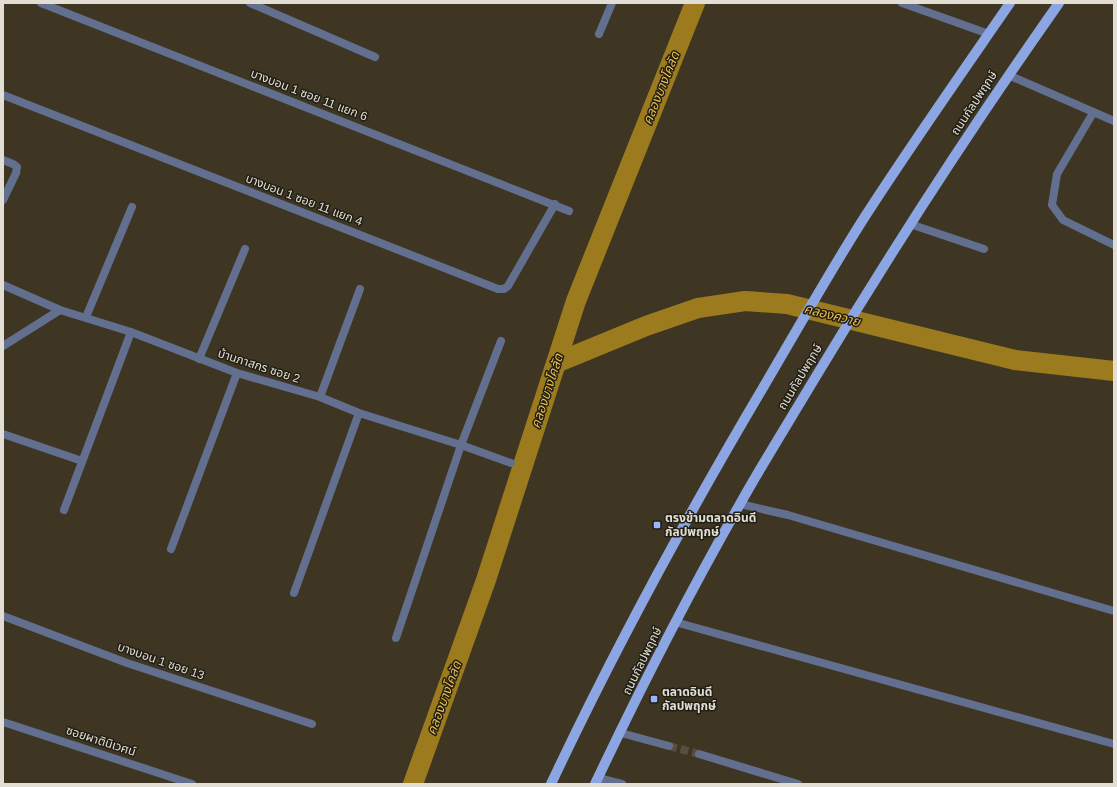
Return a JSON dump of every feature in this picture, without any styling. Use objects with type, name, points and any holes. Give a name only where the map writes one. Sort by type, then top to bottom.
[{"type":"main road","points":[[551,784],[579,723],[638,609],[695,504],[795,333],[863,220],[915,140],[1010,3]]},
{"type":"main road","name":"ถนนกัลปพฤกษ์","points":[[597,781],[675,622],[740,504],[831,351],[910,224],[1008,75],[1059,3]]},
{"type":"street","name":"บางบอน 1 ซอย 11 แยก 6","points":[[41,3],[555,204],[569,211]]},
{"type":"street","points":[[250,3],[375,57]]},
{"type":"street","points":[[599,34],[612,3]]},
{"type":"street","points":[[902,3],[989,34]]},
{"type":"street","points":[[1008,75],[1114,121]]},
{"type":"street","name":"บางบอน 1 ซอย 11 แยก 4","points":[[3,95],[498,289],[504,289],[508,286],[555,204]]},
{"type":"street","points":[[1093,112],[1057,174],[1052,205],[1063,220],[1114,245]]},
{"type":"street","points":[[3,160],[17,167],[16,173],[3,200]]},
{"type":"street","points":[[86,317],[132,207]]},
{"type":"street","points":[[910,224],[984,249]]},
{"type":"street","points":[[199,359],[245,249]]},
{"type":"street","name":"บ้านภาสกร ซอย 2","points":[[3,285],[60,310],[131,332],[237,373],[320,397],[359,413],[461,445],[511,463]]},
{"type":"street","points":[[320,397],[360,290]]},
{"type":"street","points":[[3,346],[60,310]]},
{"type":"street","points":[[64,510],[131,332]]},
{"type":"street","points":[[396,638],[461,445],[501,341]]},
{"type":"street","points":[[171,549],[237,373]]},
{"type":"street","points":[[294,593],[359,413]]},
{"type":"street","points":[[3,434],[82,461]]},
{"type":"street","points":[[740,504],[788,515],[1114,611]]},
{"type":"street","name":"บางบอน 1 ซอย 13","points":[[3,616],[128,663],[312,724]]},
{"type":"street","points":[[675,622],[1114,744]]},
{"type":"street","name":"ซอยผาตินิเวศน์","points":[[3,722],[192,784]]},
{"type":"street","points":[[620,733],[669,746]]},
{"type":"street","points":[[700,754],[798,784]]},
{"type":"street","points":[[597,781],[622,784]]},
{"type":"waterway","name":"คลองบางโคลัด","points":[[413,784],[486,580],[576,301],[695,3]]},
{"type":"waterway","name":"คลองควาย","points":[[556,363],[646,326],[698,308],[745,301],[787,304],[1015,360],[1114,371]]},
{"type":"tunnel","points":[[669,746],[699,754]]},
{"type":"place","name":"ตรงข้ามตลาดอินดี กัลปพฤกษ์","points":[[657,525]]},
{"type":"place","name":"ตลาดอินดี กัลปพฤกษ์","points":[[654,699]]}]
